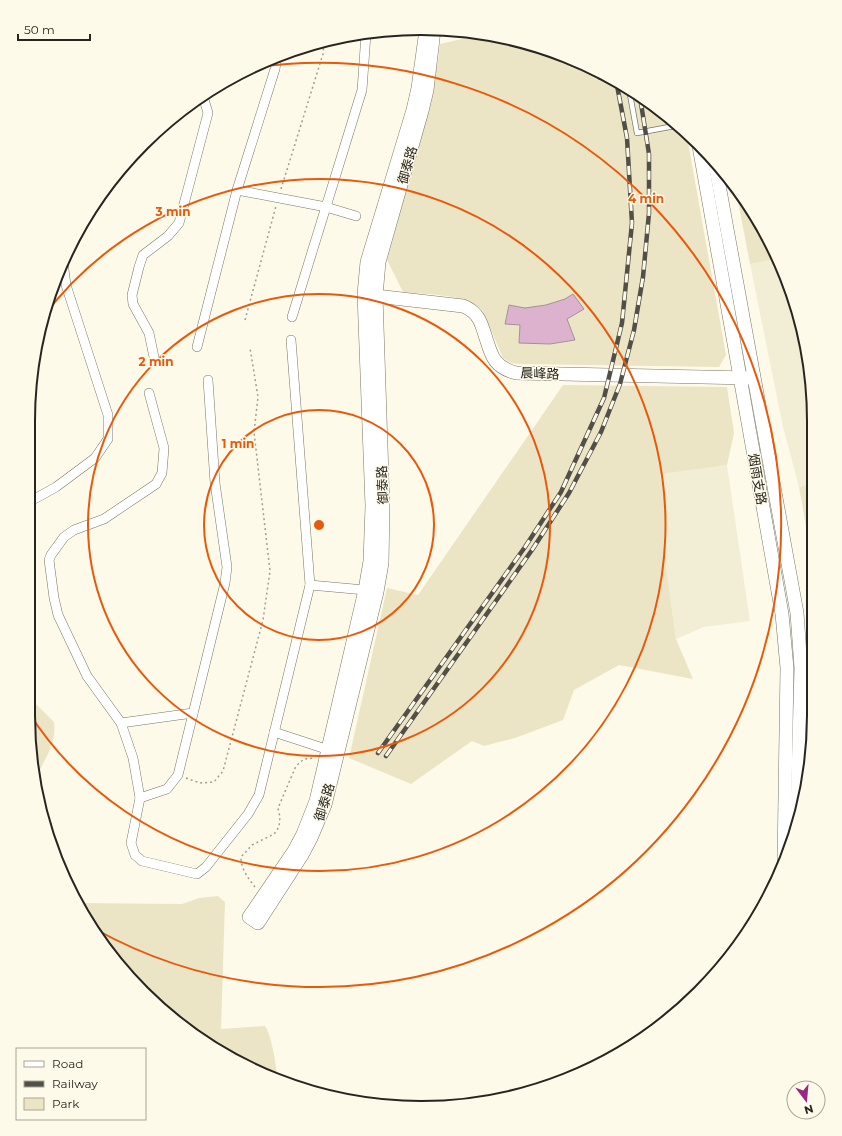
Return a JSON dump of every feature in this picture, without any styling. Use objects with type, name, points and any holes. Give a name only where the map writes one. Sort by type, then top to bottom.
[{"type":"street","name":"御泰路","points":[[425,35],[418,88],[413,110],[367,262],[370,295],[383,507],[382,563],[377,592],[330,753],[316,801],[303,834],[294,851],[264,897],[253,920],[302,855],[325,805],[330,753],[370,561],[372,506],[370,295],[422,111],[433,35]]},
{"type":"street","points":[[292,317],[362,90],[366,39]]},
{"type":"street","points":[[197,347],[237,190],[275,63]]},
{"type":"street","points":[[155,362],[149,333],[133,304],[132,295],[143,255],[168,236],[178,223],[208,113],[205,102]]},
{"type":"street","name":"烟雨支路","points":[[701,155],[783,622],[787,668],[794,816]]},
{"type":"street","name":"烟雨支路","points":[[717,173],[796,613],[801,668],[794,814]]},
{"type":"street","points":[[237,190],[326,207],[356,216]]},
{"type":"street","points":[[35,499],[56,487],[95,458],[108,439],[108,415],[66,285],[64,272]]},
{"type":"street","name":"晨峰路","points":[[370,295],[463,306],[471,310],[477,315],[481,322],[492,356],[505,370],[516,373],[754,378]]},
{"type":"street","points":[[148,393],[164,448],[162,473],[156,484],[104,519],[74,530],[64,537],[49,560],[54,598],[58,615],[87,676],[121,723],[133,758],[140,798],[131,843],[135,855],[142,861],[197,874],[206,867],[248,814],[259,795],[310,585],[291,340]]},
{"type":"street","points":[[140,798],[167,788],[178,775],[225,583],[227,568],[215,483],[208,380]]},
{"type":"street","points":[[310,585],[365,590]]},
{"type":"street","points":[[121,723],[193,713]]},
{"type":"street","points":[[274,732],[330,753]]},
{"type":"lane","points":[[630,97],[637,133],[671,127]]},
{"type":"path","points":[[245,320],[279,198],[323,54],[324,47]]},
{"type":"path","points":[[178,775],[200,783],[207,783],[214,782],[223,771],[263,620],[270,571],[254,432],[258,397],[250,348]]},
{"type":"path","points":[[264,897],[248,878],[241,864],[242,857],[252,845],[274,834],[279,827],[280,817],[278,808],[296,766],[304,759],[330,753]]},
{"type":"shaded area","points":[[772,260],[787,297],[800,346],[806,396],[807,485],[799,487],[783,427],[750,264]]},
{"type":"shaded area","points":[[727,465],[750,621],[704,627],[676,639],[663,544],[668,511],[660,473]]},
{"type":"green space","points":[[471,38],[521,48],[569,64],[614,87],[635,100],[656,115],[688,142],[726,355],[719,367],[511,363],[503,358],[483,311],[475,305],[456,298],[445,296],[403,292],[387,260],[427,114],[440,44]]},
{"type":"green space","points":[[738,201],[755,228],[772,260],[750,264]]},
{"type":"green space","points":[[563,385],[727,387],[734,433],[727,465],[660,474],[668,511],[663,544],[676,639],[693,679],[619,665],[574,690],[563,720],[515,738],[484,746],[472,741],[411,784],[349,758],[387,588],[418,595]]},
{"type":"green space","points":[[807,485],[807,531],[799,487]]},
{"type":"green space","points":[[35,703],[54,722],[54,737],[39,771]]},
{"type":"green space","points":[[218,896],[225,902],[221,1029],[265,1026],[275,1059],[277,1073],[228,1049],[207,1036],[166,1005],[131,970],[100,929],[84,903],[182,904],[199,898]]},
{"type":"building","points":[[573,294],[584,309],[567,319],[575,340],[550,344],[519,343],[520,325],[505,324],[509,305],[525,308],[546,305],[565,299]]},
{"type":"railway","points":[[378,753],[525,547],[561,492],[604,398],[622,323],[632,223],[627,138],[618,89]]},
{"type":"railway","points":[[386,756],[532,550],[569,493],[601,432],[620,384],[634,330],[643,277],[649,213],[649,154],[641,104]]}]
